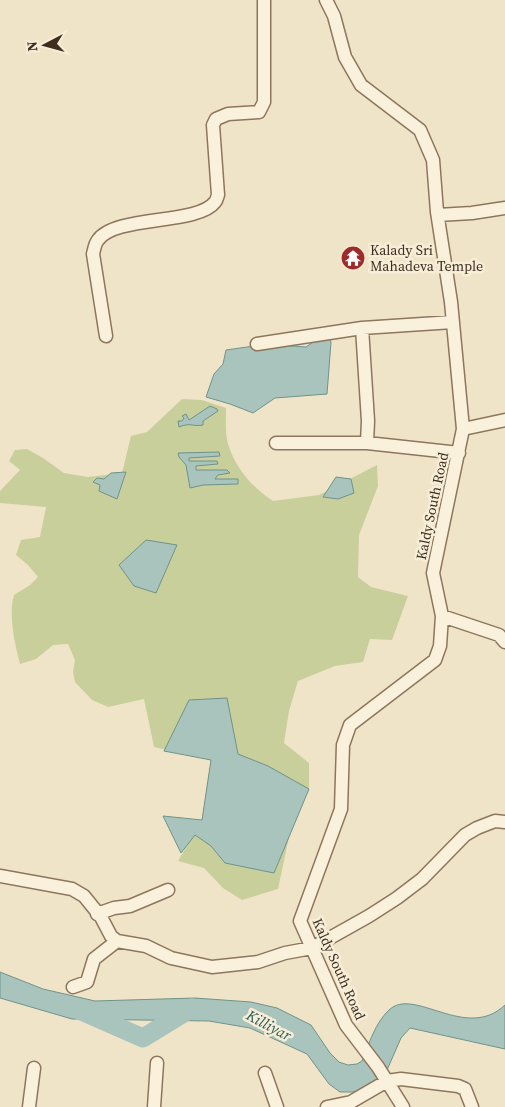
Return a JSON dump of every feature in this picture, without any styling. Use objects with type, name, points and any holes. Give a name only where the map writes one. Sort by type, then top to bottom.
[{"type":"street","points":[[106,336],[93,254],[96,241],[103,234],[119,227],[189,214],[206,209],[215,202],[218,194],[213,124],[216,119],[228,114],[259,112],[264,102],[264,0]]},
{"type":"street","name":"Kaldy South Road","points":[[326,0],[334,16],[345,57],[361,85],[420,130],[434,160],[438,215],[453,322],[463,429],[433,573],[442,616],[440,646],[435,660],[350,725],[343,745],[341,809],[300,921],[346,1025],[375,1063],[403,1107]]},
{"type":"street","points":[[438,215],[472,213],[505,208]]},
{"type":"street","points":[[257,344],[362,328],[453,322]]},
{"type":"street","points":[[362,328],[368,421],[367,443]]},
{"type":"street","points":[[463,429],[505,420]]},
{"type":"street","points":[[276,443],[367,443],[459,453]]},
{"type":"street","points":[[442,616],[499,635],[505,642]]},
{"type":"street","points":[[0,876],[72,889],[84,896],[111,936],[117,941],[146,946],[171,958],[212,967],[258,962],[285,953],[312,948],[397,898],[422,879],[465,835],[495,821],[505,822]]},
{"type":"street","points":[[97,914],[114,908],[130,906],[168,890]]},
{"type":"street","points":[[73,987],[87,982],[94,959],[117,941]]},
{"type":"street","points":[[154,1107],[157,1063]]},
{"type":"street","points":[[29,1107],[34,1068]]},
{"type":"street","points":[[265,1073],[280,1106]]},
{"type":"street","points":[[327,1107],[351,1102],[387,1082],[401,1079],[458,1086],[465,1089],[472,1107]]},
{"type":"green space","points":[[182,399],[202,400],[226,408],[227,440],[235,461],[258,490],[273,501],[319,495],[377,465],[378,486],[359,535],[358,577],[371,587],[408,596],[392,640],[370,639],[363,662],[335,666],[298,681],[289,711],[284,743],[309,763],[309,789],[289,837],[278,889],[242,900],[223,888],[204,868],[178,861],[202,820],[211,760],[154,747],[144,699],[108,707],[92,700],[75,682],[73,672],[75,660],[68,644],[53,645],[36,659],[20,664],[13,630],[12,603],[14,595],[30,585],[38,577],[16,555],[21,540],[40,537],[46,507],[0,503],[0,491],[20,470],[9,461],[15,450],[27,449],[64,473],[88,477],[122,473],[131,436],[147,432]]},
{"type":"water","points":[[326,333],[331,342],[327,394],[275,398],[253,413],[206,397],[214,374],[223,364],[226,350],[268,344],[306,347]]},
{"type":"water","points":[[210,406],[218,411],[203,421],[203,425],[179,427],[178,421],[182,421],[184,418],[182,416],[186,414],[189,420]]},
{"type":"water","points":[[219,452],[220,456],[189,458],[189,461],[217,461],[218,464],[196,466],[196,470],[227,470],[230,473],[218,475],[215,479],[238,479],[238,484],[203,485],[190,488],[186,465],[178,453]]},
{"type":"water","points":[[126,472],[117,499],[99,491],[100,485],[93,482],[97,478],[104,479],[111,473]]},
{"type":"water","points":[[336,477],[351,479],[354,493],[338,499],[323,497]]},
{"type":"water","points":[[146,540],[177,545],[156,593],[134,586],[119,565]]},
{"type":"water","points":[[227,698],[238,754],[268,766],[309,789],[274,873],[225,863],[211,846],[195,835],[181,853],[163,816],[202,820],[211,760],[164,751],[189,700]]},
{"type":"water","points":[[0,972],[43,989],[95,1001],[195,998],[251,1002],[277,1008],[311,1025],[330,1053],[339,1062],[348,1065],[357,1064],[362,1061],[373,1034],[384,1015],[400,1004],[412,1004],[458,1017],[474,1018],[490,1015],[505,1005],[505,1049],[410,1028],[401,1038],[387,1070],[378,1084],[368,1090],[340,1092],[329,1084],[307,1054],[250,1028],[209,1021],[72,1019],[0,998]]},
{"type":"waterway","name":"Killiyar","points":[[77,1009],[143,1038],[192,1008]]},
{"type":"place","name":"Kalady Sri Mahadeva Temple","points":[[353,258]]}]
